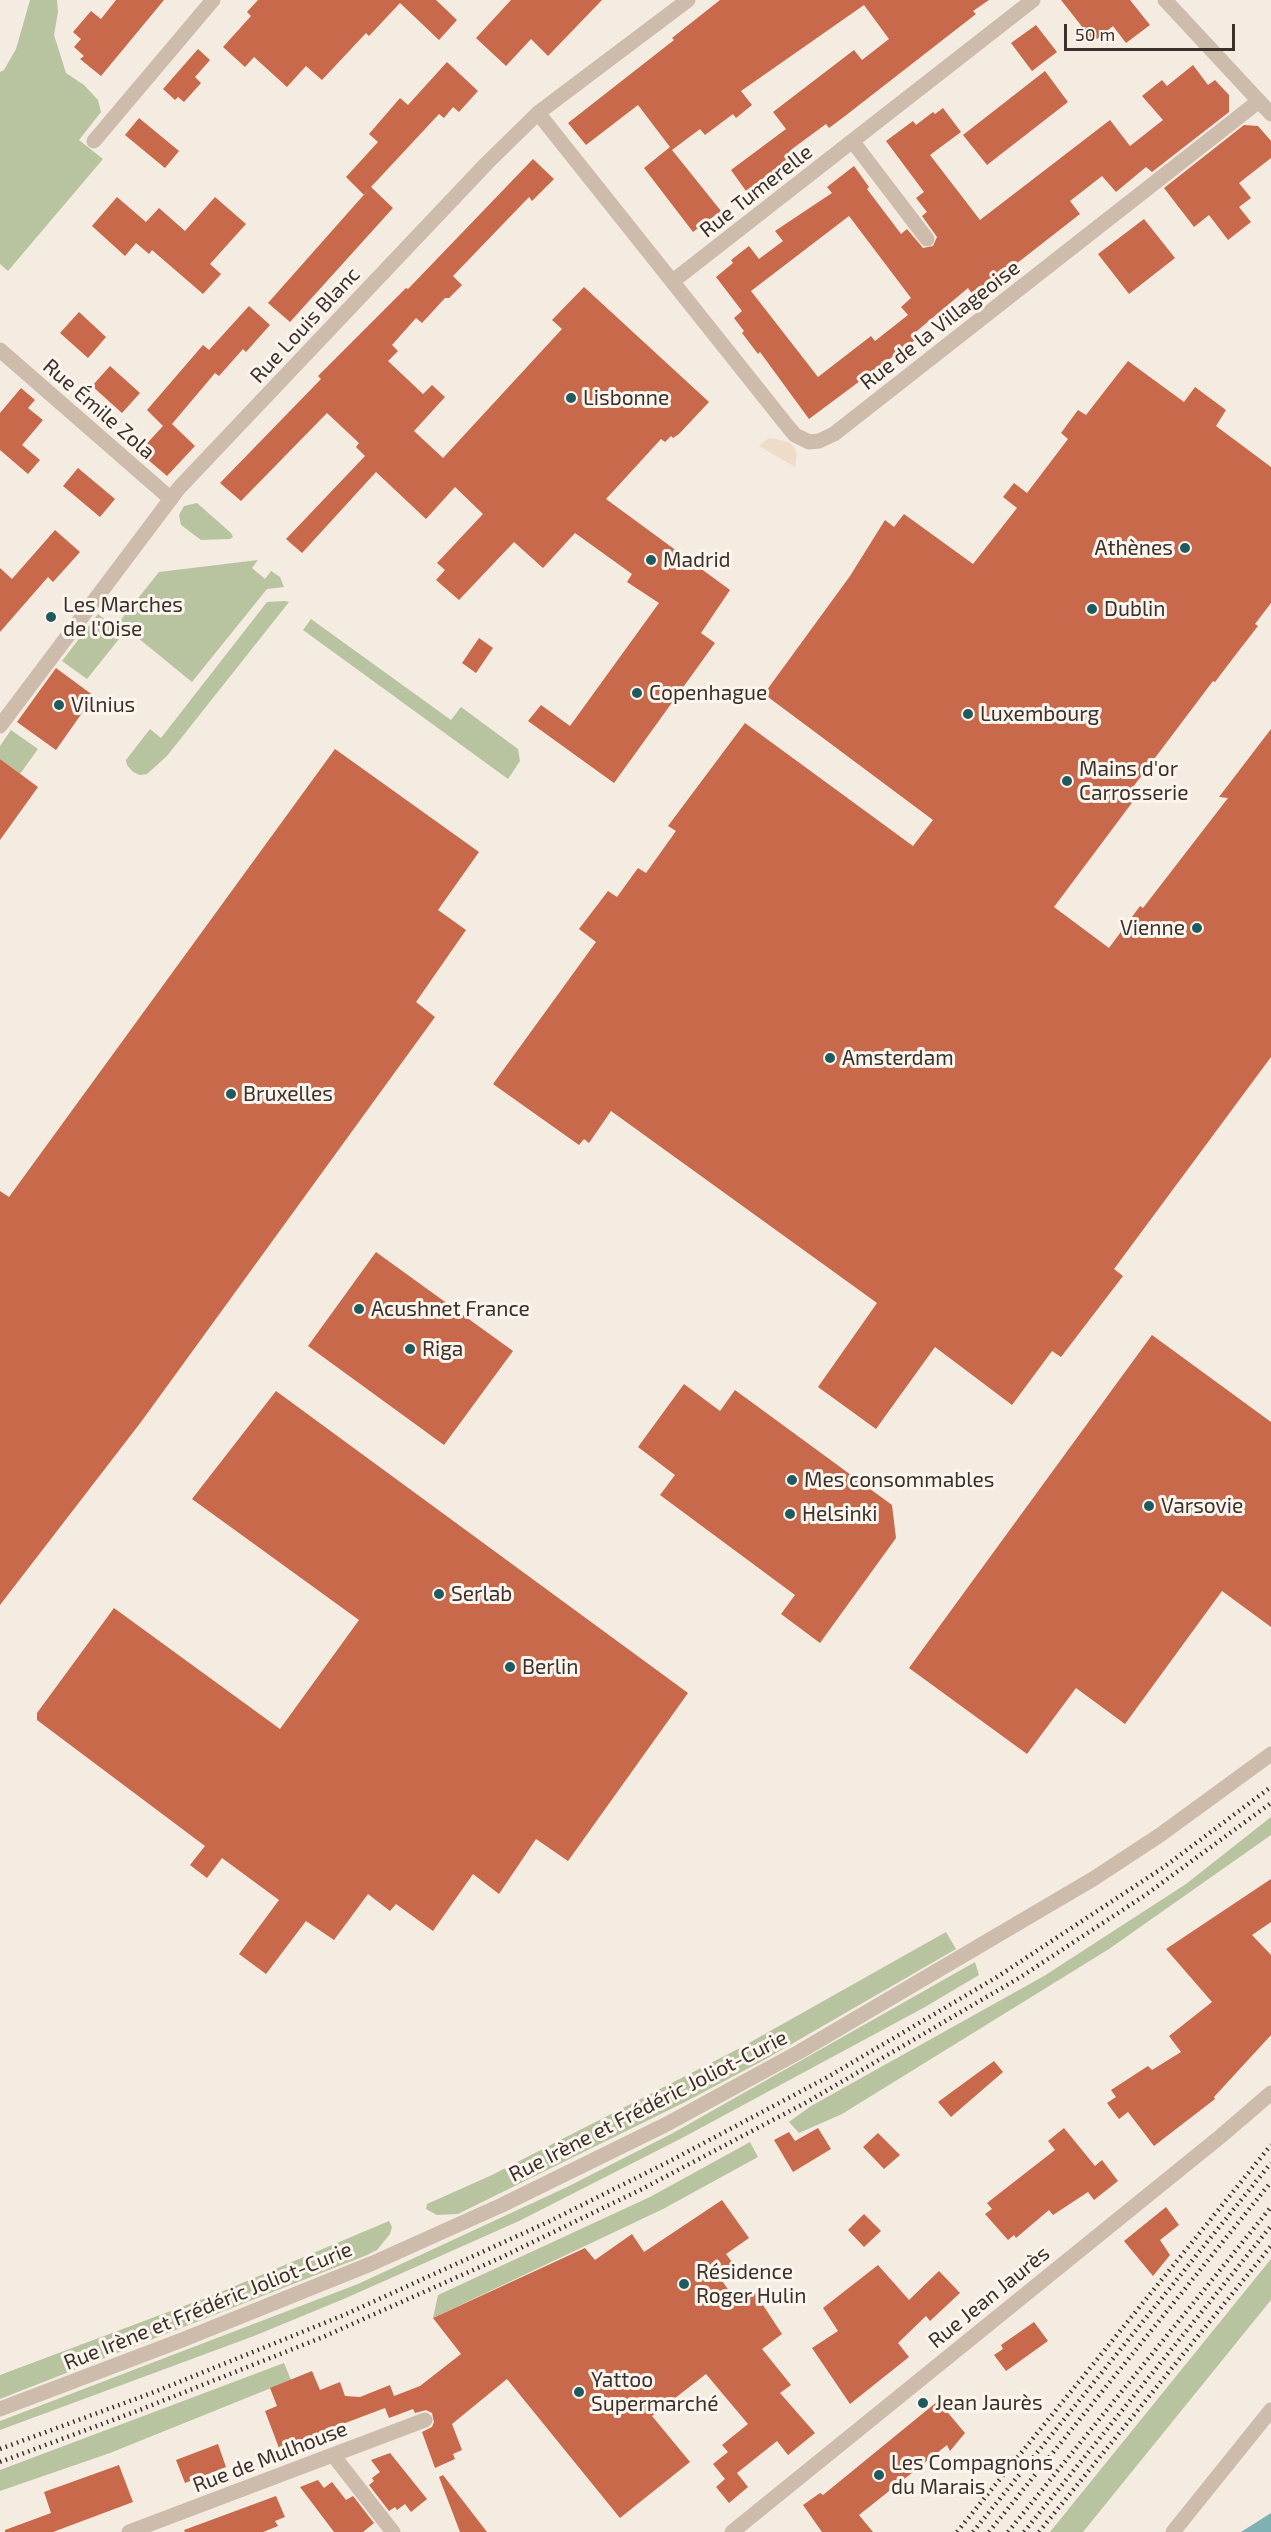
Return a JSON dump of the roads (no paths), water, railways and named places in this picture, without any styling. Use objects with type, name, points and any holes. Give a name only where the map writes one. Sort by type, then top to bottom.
[{"type":"street","points":[[94,141],[213,0]]},
{"type":"street","name":"Rue Louis Blanc","points":[[0,726],[171,499],[487,163],[538,113],[688,0]]},
{"type":"street","name":"Rue Tumerelle","points":[[673,281],[1033,0]]},
{"type":"street","points":[[1165,0],[1271,114]]},
{"type":"street","name":"Rue de la Villageoise","points":[[673,281],[789,428],[802,439],[819,441],[834,434],[1259,101]]},
{"type":"street","points":[[538,113],[673,281]]},
{"type":"street","points":[[854,142],[927,240]]},
{"type":"street","name":"Rue Émile Zola","points":[[0,350],[171,499]]},
{"type":"street","name":"Rue Irène et Frédéric Joliot-Curie","points":[[0,2409],[182,2340],[382,2259],[512,2200],[667,2124],[783,2061],[1093,1879],[1160,1835],[1271,1754]]},
{"type":"street","name":"Rue Jean Jaurès","points":[[732,2532],[1212,2144],[1271,2093]]},
{"type":"street","points":[[1173,2532],[1271,2410]]},
{"type":"street","name":"Rue de Mulhouse","points":[[129,2532],[425,2420]]},
{"type":"street","points":[[333,2455],[393,2532]]},
{"type":"water","points":[[1271,2513],[1271,2532],[1241,2532]]},
{"type":"railway","points":[[0,2449],[157,2391],[344,2315],[548,2222],[670,2161],[826,2078],[997,1977],[1164,1867],[1271,1787]]},
{"type":"railway","points":[[0,2462],[137,2411],[323,2337],[500,2258],[642,2189],[807,2102],[1019,1978],[1144,1896],[1271,1803]]},
{"type":"railway","points":[[957,2532],[1271,2145]]},
{"type":"railway","points":[[973,2532],[1271,2163]]},
{"type":"railway","points":[[989,2532],[1271,2182]]},
{"type":"railway","points":[[1008,2532],[1271,2207]]},
{"type":"railway","points":[[1024,2532],[1271,2226]]},
{"type":"railway","points":[[1039,2532],[1271,2246]]},
{"type":"place","name":"Lisbonne","points":[[571,398]]},
{"type":"place","name":"Athènes","points":[[1185,548]]},
{"type":"place","name":"Madrid","points":[[651,560]]},
{"type":"place","name":"Dublin","points":[[1092,609]]},
{"type":"place","name":"Les Marches de l'Oise","points":[[51,617]]},
{"type":"place","name":"Copenhague","points":[[637,693]]},
{"type":"place","name":"Vilnius","points":[[59,705]]},
{"type":"place","name":"Luxembourg","points":[[968,714]]},
{"type":"place","name":"Mains d'or Carrosserie","points":[[1067,781]]},
{"type":"place","name":"Vienne","points":[[1197,928]]},
{"type":"place","name":"Amsterdam","points":[[830,1058]]},
{"type":"place","name":"Bruxelles","points":[[231,1094]]},
{"type":"place","name":"Acushnet France","points":[[359,1309]]},
{"type":"place","name":"Riga","points":[[410,1349]]},
{"type":"place","name":"Mes consommables","points":[[792,1480]]},
{"type":"place","name":"Varsovie","points":[[1149,1506]]},
{"type":"place","name":"Helsinki","points":[[790,1514]]},
{"type":"place","name":"Serlab","points":[[439,1594]]},
{"type":"place","name":"Berlin","points":[[510,1667]]},
{"type":"place","name":"Résidence Roger Hulin","points":[[684,2284]]},
{"type":"place","name":"Yattoo Supermarché","points":[[579,2392]]},
{"type":"place","name":"Jean Jaurès","points":[[923,2403]]},
{"type":"place","name":"Les Compagnons du Marais","points":[[879,2475]]}]
